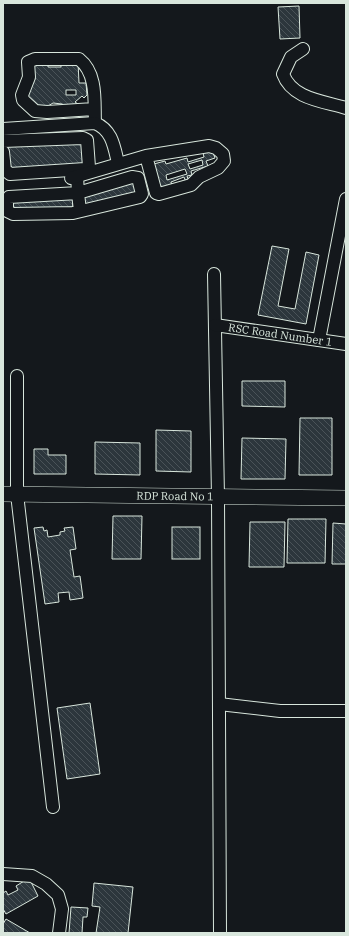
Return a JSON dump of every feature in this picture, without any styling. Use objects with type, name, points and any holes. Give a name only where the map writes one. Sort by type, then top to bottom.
[{"type":"street","points":[[303,48],[290,57],[283,74],[287,85],[306,97],[346,108]]},
{"type":"street","points":[[94,109],[48,112],[35,111],[23,100],[22,95],[29,77],[28,62],[35,59],[79,59],[84,63],[92,76],[95,123]]},
{"type":"street","points":[[3,129],[95,123],[103,127],[109,134],[118,163]]},
{"type":"street","points":[[3,141],[83,138],[87,140],[89,167],[85,169],[10,174],[5,170],[3,152]]},
{"type":"street","points":[[80,212],[78,193],[74,177],[146,156],[209,146],[216,148],[223,154],[224,161],[218,168],[199,177],[191,185],[158,194],[156,193],[146,156]]},
{"type":"street","points":[[132,177],[138,178],[142,194],[140,197],[73,213],[14,214],[8,211],[7,202],[10,197],[78,193],[132,177]]},
{"type":"street","points":[[319,340],[346,199]]},
{"type":"street","points":[[214,274],[218,497],[220,933]]},
{"type":"street","name":"RSC Road Number 1","points":[[215,325],[346,344]]},
{"type":"street","points":[[17,376],[10,494],[53,807]]},
{"type":"street","name":"RDP Road No 1","points":[[10,494],[346,498]]},
{"type":"street","points":[[219,704],[280,711],[346,711]]},
{"type":"street","points":[[3,874],[32,876],[46,884],[58,895],[62,909],[59,933]]},
{"type":"building","points":[[299,6],[300,38],[280,39],[278,7]]},
{"type":"building","points":[[48,62],[48,67],[61,67],[61,62],[78,62],[79,83],[86,83],[87,95],[84,98],[82,96],[75,102],[78,104],[71,108],[62,104],[53,103],[43,109],[26,96],[35,79],[31,65]],"holes":[[[66,90],[76,90],[76,95],[66,95]]]},
{"type":"building","points":[[83,143],[85,166],[9,170],[8,145]]},
{"type":"building","points":[[212,150],[215,158],[206,161],[208,166],[191,171],[192,175],[187,176],[189,182],[158,192],[150,165],[165,161],[166,164],[187,158],[188,162],[204,157],[203,153]],"holes":[[[202,160],[203,165],[190,169],[188,164]],[[185,169],[187,174],[167,180],[166,175]],[[184,177],[186,182],[172,186],[171,182]]]},
{"type":"building","points":[[133,181],[136,192],[86,207],[83,196]]},
{"type":"building","points":[[72,196],[73,207],[11,211],[11,199]]},
{"type":"building","points":[[272,246],[289,249],[278,306],[295,309],[306,252],[319,255],[306,324],[258,315]]},
{"type":"building","points":[[242,381],[285,381],[285,407],[242,406]]},
{"type":"building","points":[[300,418],[332,418],[332,475],[299,475]]},
{"type":"building","points":[[156,430],[191,431],[191,472],[156,471]]},
{"type":"building","points":[[242,438],[286,439],[285,479],[241,479]]},
{"type":"building","points":[[95,442],[140,443],[140,475],[95,474]]},
{"type":"building","points":[[34,449],[48,449],[48,455],[66,455],[66,474],[34,474]]},
{"type":"building","points":[[113,516],[142,516],[141,559],[112,559]]},
{"type":"building","points":[[288,519],[326,519],[325,563],[287,563]]},
{"type":"building","points":[[250,522],[285,522],[284,567],[249,567]]},
{"type":"building","points":[[333,523],[346,524],[346,564],[332,564]]},
{"type":"building","points":[[43,527],[44,531],[47,530],[48,537],[60,535],[60,532],[65,531],[64,528],[73,527],[76,549],[70,550],[74,577],[80,576],[83,598],[70,600],[69,592],[58,593],[59,602],[45,604],[34,528]]},
{"type":"building","points":[[172,527],[200,527],[200,559],[172,559]]},
{"type":"building","points":[[90,703],[100,774],[67,779],[57,708]]},
{"type":"building","points":[[29,878],[38,896],[6,914],[3,909],[3,893],[6,891],[8,895],[18,890],[16,886]]},
{"type":"building","points":[[94,883],[133,887],[128,933],[96,933],[100,907],[92,906]]},
{"type":"building","points":[[71,907],[88,908],[87,917],[83,917],[82,933],[69,933]]},
{"type":"building","points":[[6,919],[30,933],[3,933],[3,924]]}]
